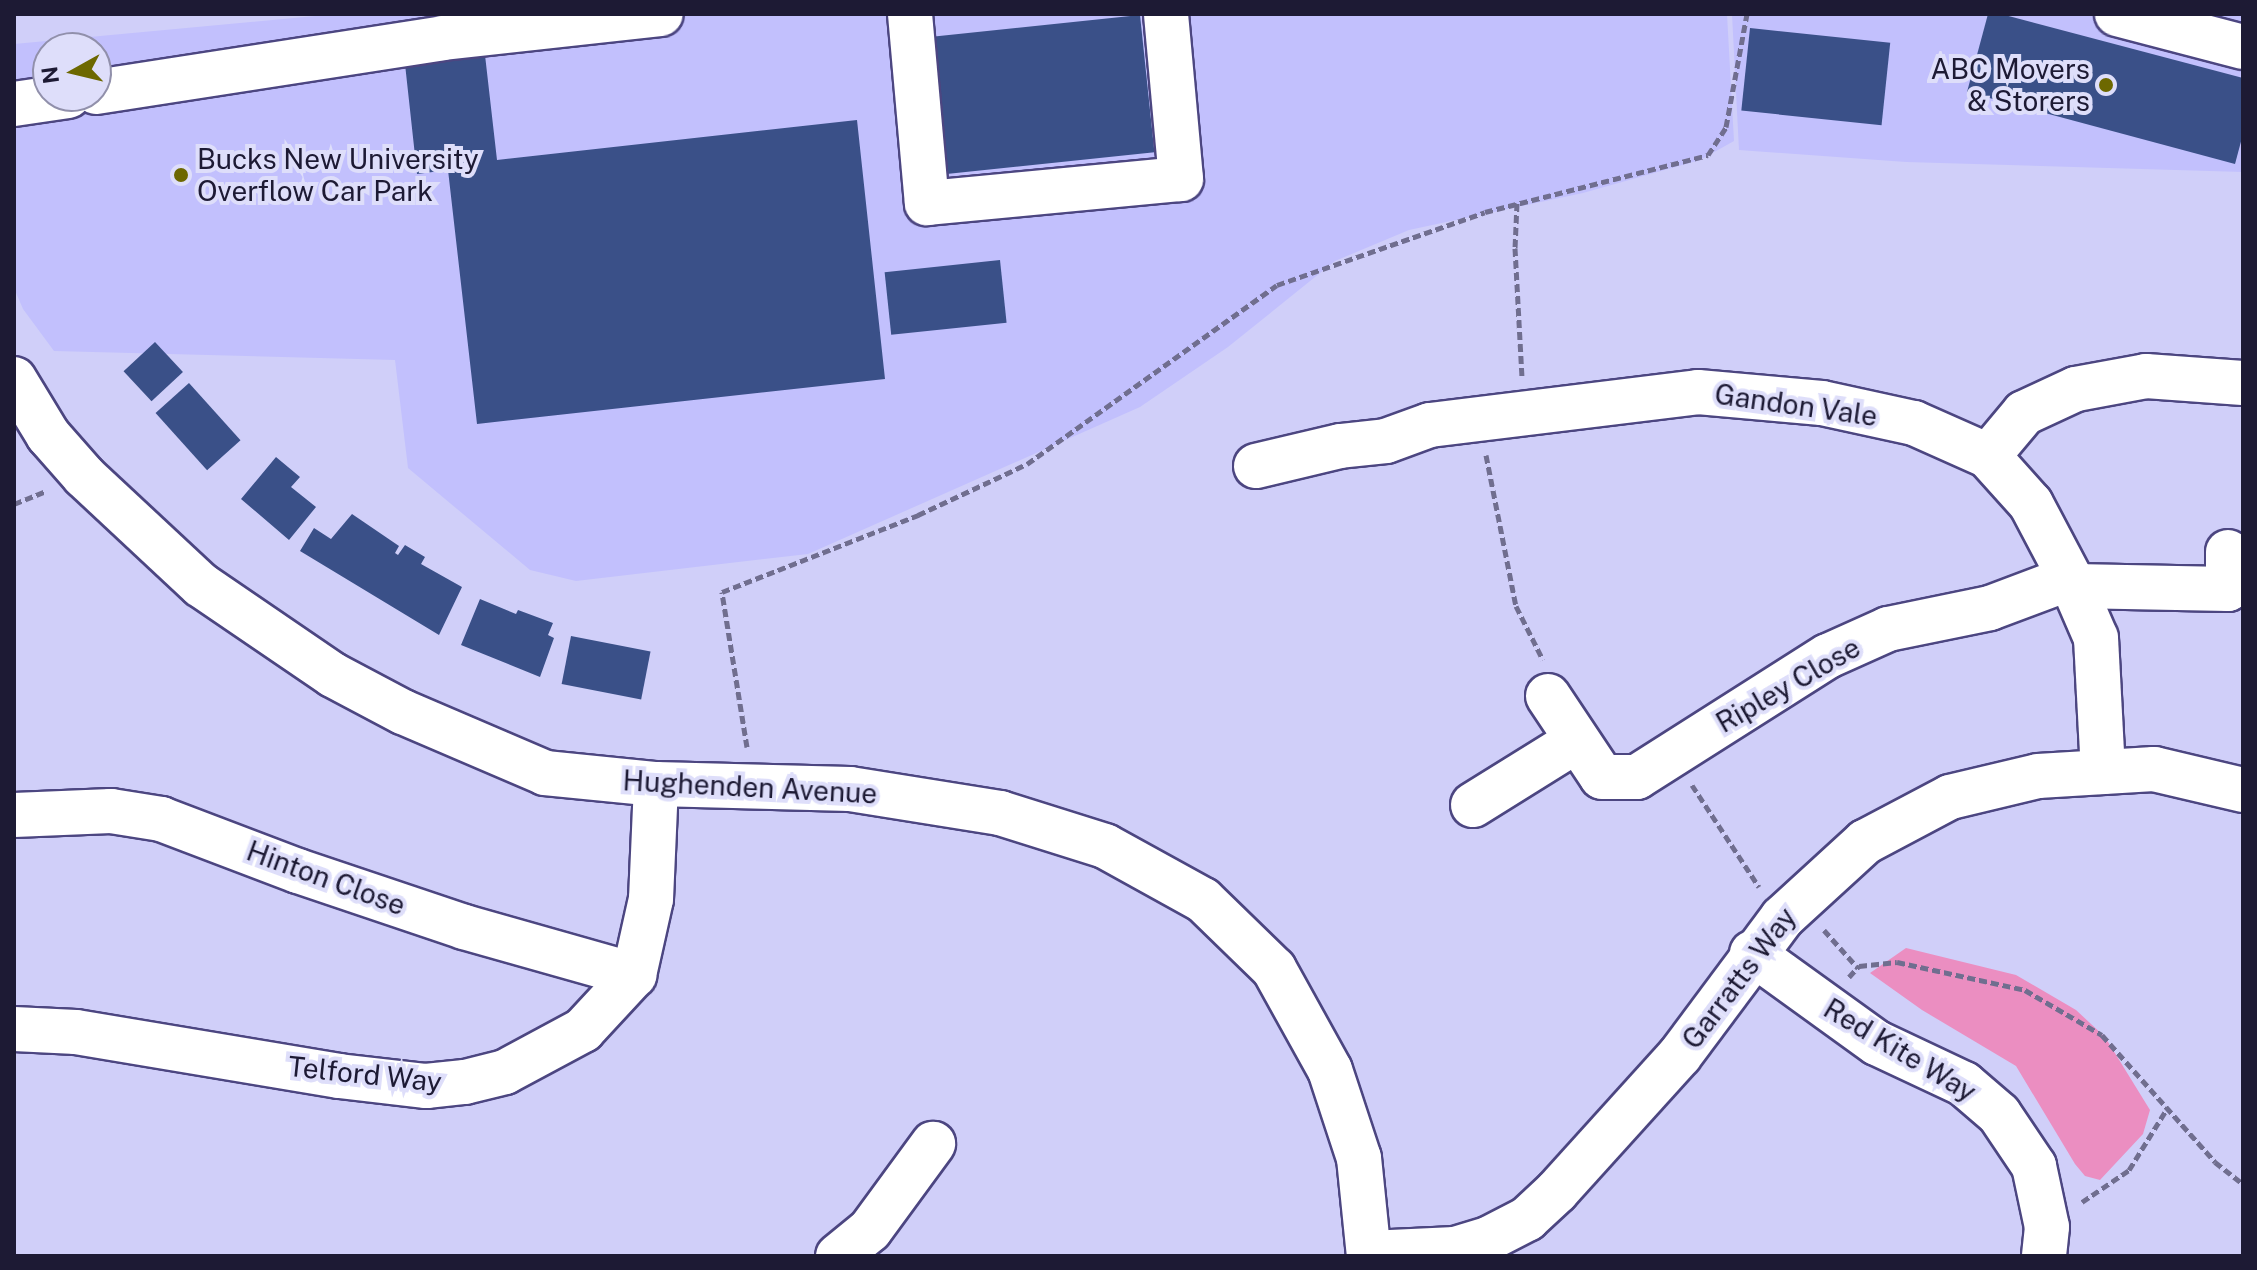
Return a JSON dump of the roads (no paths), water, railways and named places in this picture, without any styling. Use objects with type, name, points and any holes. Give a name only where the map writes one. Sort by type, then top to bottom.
[{"type":"street","points":[[112,90],[443,38],[661,14]]},
{"type":"street","points":[[910,14],[927,203],[1181,179],[1166,14]]},
{"type":"street","points":[[2117,14],[2243,47]]},
{"type":"street","points":[[1988,456],[2024,413],[2076,389],[2146,376],[2243,383]]},
{"type":"street","name":"Hughenden Avenue","points":[[14,379],[48,435],[146,538],[201,585],[333,675],[403,712],[545,773],[656,784],[850,789],[1000,813],[1105,846],[1203,900],[1274,969],[1330,1070],[1359,1158],[1369,1255]]},
{"type":"street","name":"Gandon Vale","points":[[1256,466],[1340,446],[1386,441],[1430,425],[1698,392],[1822,403],[1914,423],[1988,456],[2031,504],[2072,582],[2096,638],[2103,772]]},
{"type":"street","points":[[2072,582],[2228,589],[2228,552]]},
{"type":"street","name":"Ripley Close","points":[[1548,682],[1576,741],[1602,777],[1637,777],[1828,656],[1852,645],[1888,629],[1990,608],[2072,582]]},
{"type":"street","points":[[1473,805],[1576,741]]},
{"type":"street","name":"Garratts Way","points":[[1369,1255],[1455,1249],[1490,1238],[1527,1219],[1557,1191],[1680,1055],[1752,953],[1803,895],[1865,842],[1950,797],[2038,776],[2154,769],[2243,790]]},
{"type":"street","points":[[634,975],[651,899],[656,784]]},
{"type":"street","name":"Hinton Close","points":[[14,815],[111,811],[161,819],[298,871],[464,927],[634,975]]},
{"type":"street","name":"Red Kite Way","points":[[1752,953],[1877,1043],[1964,1084],[1999,1114],[2034,1166],[2047,1227],[2044,1256]]},
{"type":"street","name":"Telford Way","points":[[14,1029],[76,1032],[339,1076],[426,1086],[465,1082],[505,1072],[543,1054],[583,1030],[634,975]]},
{"type":"street","points":[[838,1256],[870,1230],[933,1144]]},
{"type":"place","name":"ABC Movers & Storers","points":[[2106,85]]},
{"type":"place","name":"Bucks New University Overflow Car Park","points":[[181,175]]}]
